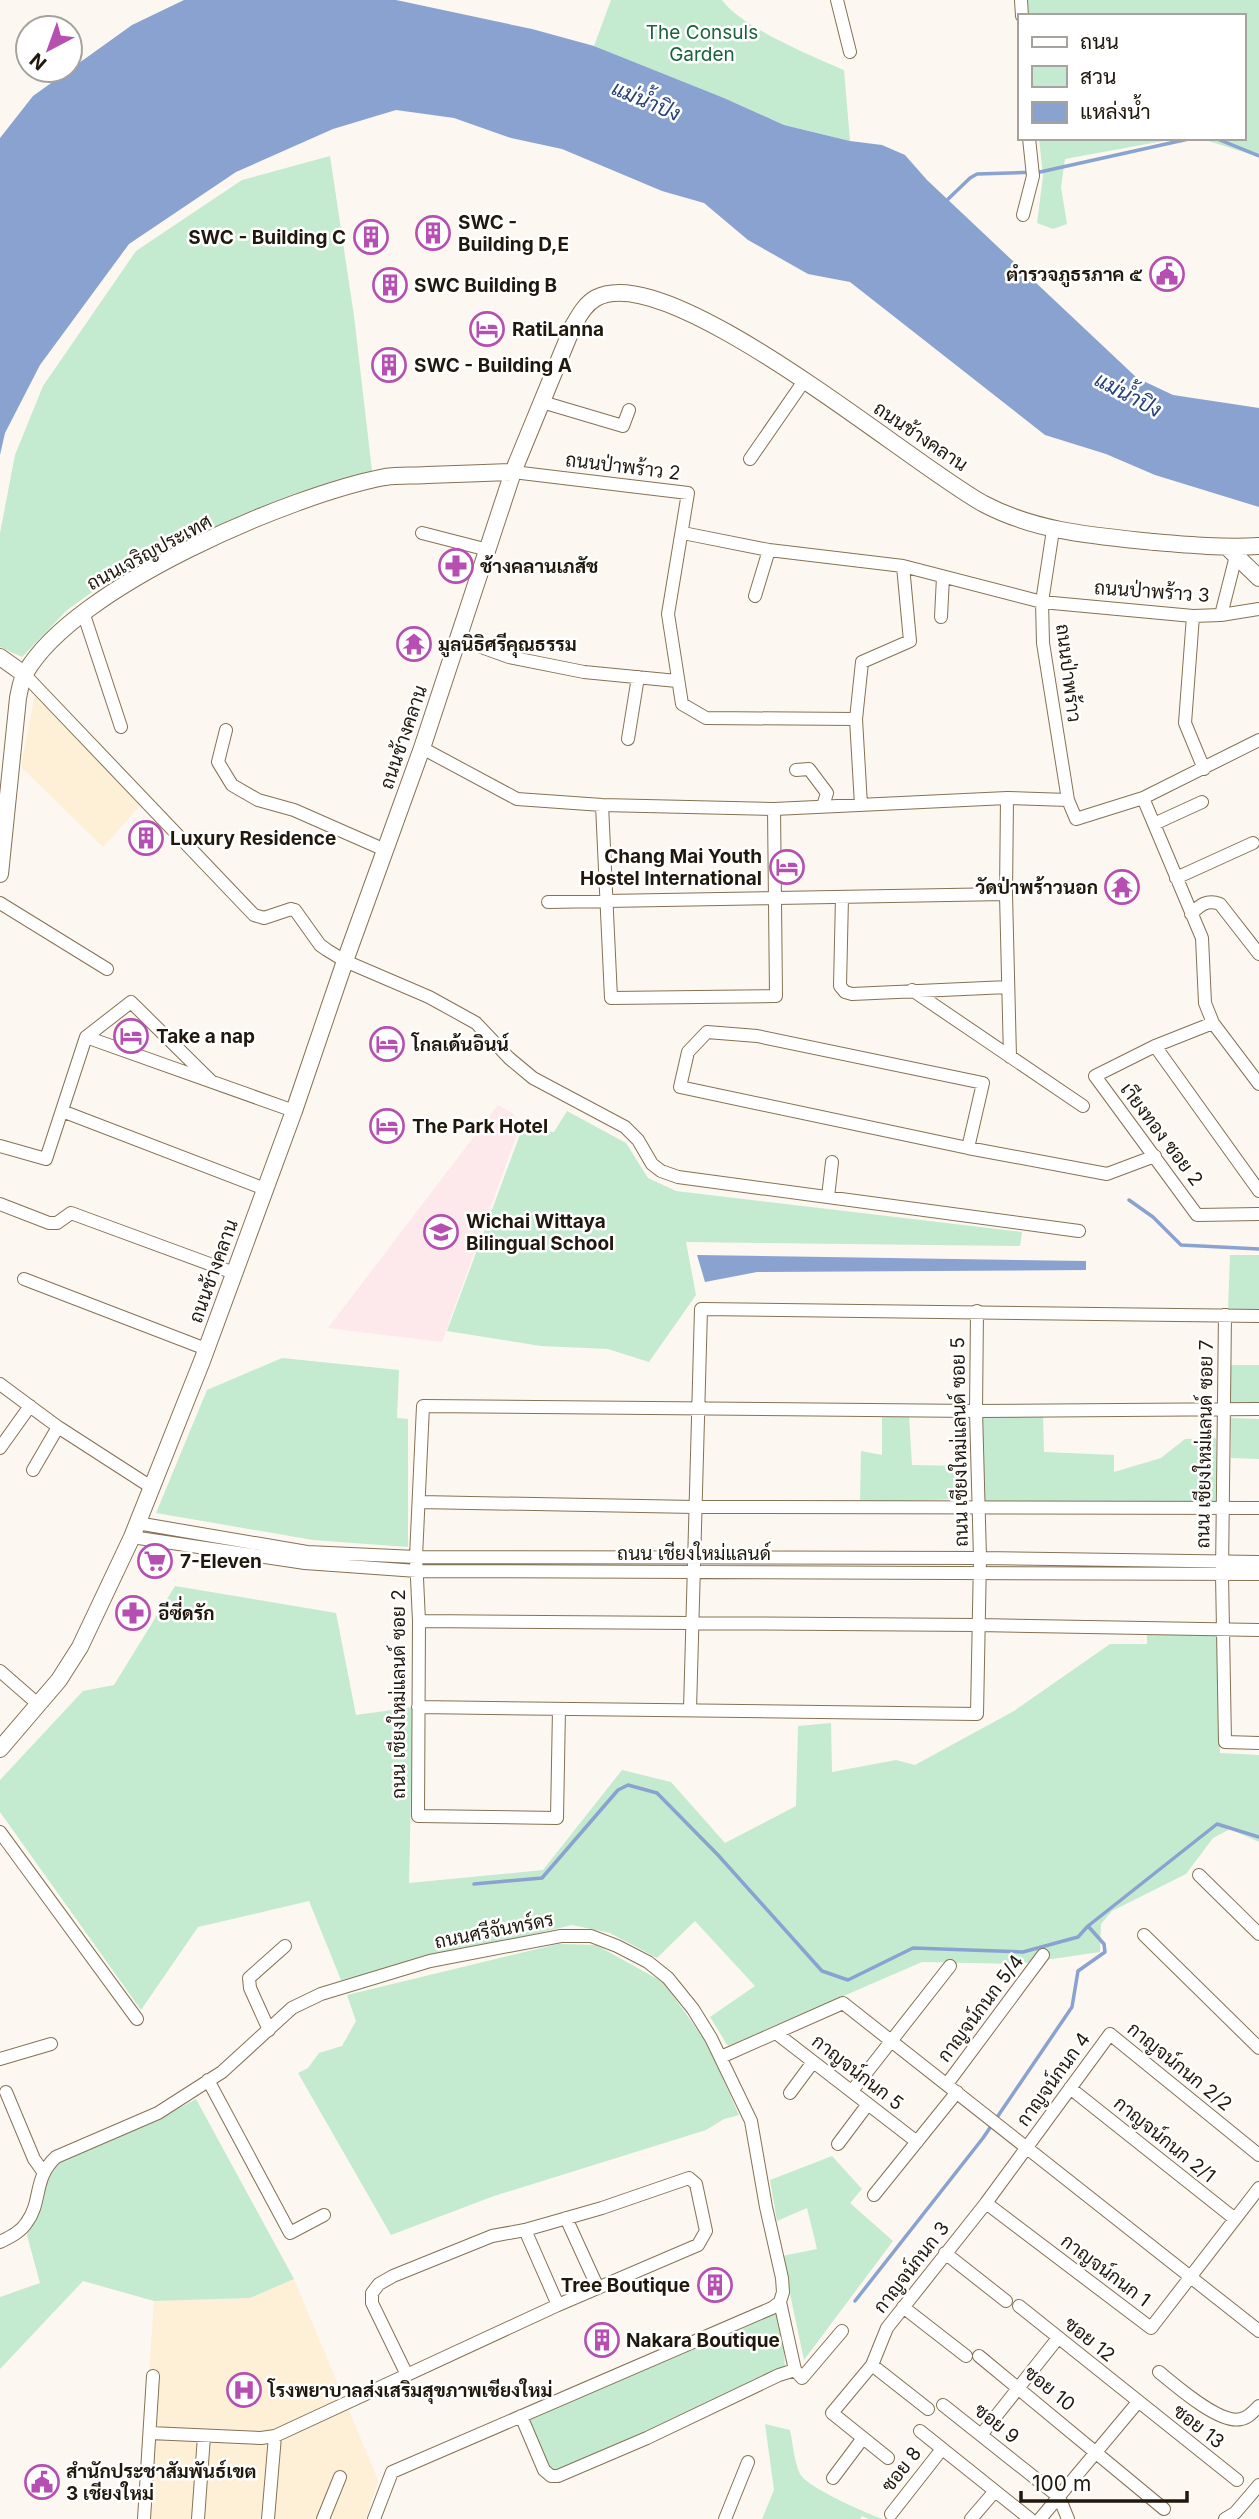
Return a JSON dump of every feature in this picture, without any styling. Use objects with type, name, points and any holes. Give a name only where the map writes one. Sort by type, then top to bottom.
[{"type":"street","points":[[837,0],[850,52]]},
{"type":"street","points":[[1023,215],[1032,170],[1029,140]]},
{"type":"street","name":"ถนนช้างคลาน","points":[[0,1749],[59,1680],[80,1647],[134,1530],[206,1349],[294,1111],[422,748],[513,472],[572,326],[583,309],[595,298],[623,293],[685,310],[781,364],[985,505],[1053,530],[1232,552],[1259,546]]},
{"type":"street","points":[[750,459],[804,381]]},
{"type":"street","points":[[542,402],[623,426],[629,410]]},
{"type":"street","name":"ถนนป่าพร้าว 2","points":[[513,472],[688,493],[682,533]]},
{"type":"street","name":"ถนนเจริญประเทศ","points":[[0,874],[18,698],[24,674],[67,624],[116,589],[196,547],[324,493],[387,477],[513,472]]},
{"type":"street","name":"ถนนป่าพร้าว","points":[[1053,530],[1042,602],[1043,643],[1068,800],[1076,819],[1143,797]]},
{"type":"street","points":[[422,533],[488,550]]},
{"type":"street","points":[[682,533],[668,614],[682,704],[706,718],[856,719]]},
{"type":"street","name":"ถนนป่าพร้าว 3","points":[[682,533],[769,550],[903,566],[1042,602],[1193,616],[1259,609]]},
{"type":"street","points":[[755,596],[769,550]]},
{"type":"street","points":[[1232,552],[1259,578]]},
{"type":"street","points":[[1221,615],[1232,552]]},
{"type":"street","points":[[860,805],[856,719],[862,662],[910,641],[903,566]]},
{"type":"street","points":[[942,617],[943,577]]},
{"type":"street","points":[[83,612],[121,727]]},
{"type":"street","points":[[1193,616],[1185,723],[1204,769]]},
{"type":"street","points":[[459,639],[509,657],[584,672],[677,681]]},
{"type":"street","points":[[0,657],[24,674],[254,915],[264,918],[295,910],[320,945],[345,961],[429,997],[476,1023],[509,1058],[533,1078],[632,1132],[652,1164],[661,1171],[678,1177],[1079,1231]]},
{"type":"street","points":[[628,739],[638,677]]},
{"type":"street","points":[[226,730],[218,762],[232,785],[258,800],[294,810],[385,850]]},
{"type":"street","points":[[1259,740],[1143,797],[1202,938],[1205,1003],[1213,1023],[1259,1084]]},
{"type":"street","points":[[422,748],[517,799],[602,805],[774,809],[1007,798],[1068,800]]},
{"type":"street","points":[[796,769],[809,769],[821,783],[827,793],[823,806]]},
{"type":"street","points":[[1007,798],[1006,894],[1010,1057]]},
{"type":"street","points":[[1154,824],[1202,802]]},
{"type":"street","points":[[602,805],[611,998],[776,996],[774,809]]},
{"type":"street","points":[[1176,878],[1253,843]]},
{"type":"street","points":[[548,902],[1006,894]]},
{"type":"street","points":[[842,897],[840,986],[845,992],[852,994],[1008,987]]},
{"type":"street","points":[[1191,914],[1202,904],[1213,901],[1220,904],[1259,954]]},
{"type":"street","points":[[0,903],[107,969]]},
{"type":"street","points":[[912,990],[1083,1106]]},
{"type":"street","points":[[0,1146],[46,1159],[86,1037],[131,1002],[212,1082]]},
{"type":"street","points":[[1213,1023],[1155,1046],[1259,1191]]},
{"type":"street","points":[[968,1148],[983,1083],[757,1036],[707,1032],[688,1052],[680,1087],[968,1148],[1107,1174],[1155,1156]]},
{"type":"street","points":[[86,1037],[294,1111]]},
{"type":"street","name":"เาียงทอง ซอย 2","points":[[1155,1046],[1095,1076],[1197,1214],[1259,1214]]},
{"type":"street","points":[[62,1111],[265,1189]]},
{"type":"street","points":[[828,1197],[832,1162]]},
{"type":"street","points":[[0,1204],[49,1223],[57,1223],[71,1213],[234,1273]]},
{"type":"street","points":[[24,1279],[206,1349]]},
{"type":"street","points":[[418,1707],[690,1710],[701,1309],[1259,1316]]},
{"type":"street","name":"ถนน เชียงใหม่แลนด์ ซอย 5","points":[[690,1710],[977,1714],[980,1565],[976,1411],[977,1311]]},
{"type":"street","name":"ถนน เชียงใหม่แลนด์ ซอย 7","points":[[1225,1315],[1222,1568],[1225,1742],[1259,1743]]},
{"type":"street","points":[[0,1384],[58,1427],[151,1487]]},
{"type":"street","points":[[0,1448],[30,1406]]},
{"type":"street","name":"ถนน เชียงใหม่แลนด์ ซอย 2","points":[[559,1709],[557,1818],[418,1816],[419,1621],[416,1557],[423,1406],[697,1410]]},
{"type":"street","points":[[697,1410],[1259,1409]]},
{"type":"street","points":[[33,1470],[58,1427]]},
{"type":"street","points":[[419,1502],[695,1507],[1259,1507]]},
{"type":"street","name":"ถนน เชียงใหม่แลนด์","points":[[134,1530],[307,1552],[416,1557],[694,1557],[1222,1568],[1259,1574]]},
{"type":"street","name":"ถนน เชียงใหม่แลนด์","points":[[134,1530],[305,1563],[417,1571],[693,1573],[980,1565]]},
{"type":"street","name":"ถนน เชียงใหม่แลนด์","points":[[1222,1568],[1259,1562]]},
{"type":"street","points":[[419,1621],[1259,1630]]},
{"type":"street","points":[[0,1671],[39,1705]]},
{"type":"street","points":[[0,1832],[137,2019]]},
{"type":"street","points":[[1199,1875],[1259,1934]]},
{"type":"street","points":[[1144,1935],[1256,2040]]},
{"type":"street","name":"ถนนศรีจันทร์ดร","points":[[44,2173],[56,2157],[158,2113],[222,2072],[292,2008],[321,1994],[430,1962],[561,1936],[591,1936],[648,1962],[668,1978],[693,2009],[721,2057],[751,2121],[782,2277],[783,2292],[780,2302],[795,2371]]},
{"type":"street","points":[[269,2030],[250,1988],[249,1978],[285,1946]]},
{"type":"street","name":"กาญจน์กนก 5/4","points":[[874,2195],[916,2142],[1043,1955]]},
{"type":"street","points":[[852,2091],[950,1966]]},
{"type":"street","points":[[721,2057],[843,2003],[1259,2331]]},
{"type":"street","name":"กาญจน์กนก 5","points":[[776,2033],[916,2142]]},
{"type":"street","name":"กาญจน์กนก 4","points":[[1027,2147],[1110,2034]]},
{"type":"street","name":"กาญจน์กนก 2/2","points":[[1110,2034],[1259,2155]]},
{"type":"street","points":[[0,2059],[51,2045]]},
{"type":"street","points":[[790,2093],[813,2062]]},
{"type":"street","points":[[208,2080],[290,2233],[324,2215]]},
{"type":"street","name":"กาญจน์กนก 2/1","points":[[1070,2088],[1234,2219]]},
{"type":"street","points":[[0,2242],[28,2222],[44,2173],[34,2159],[6,2092]]},
{"type":"street","points":[[838,2144],[868,2104]]},
{"type":"street","name":"กาญจน์กนก 3","points":[[863,2438],[832,2413],[872,2365],[887,2328],[1027,2147]]},
{"type":"street","points":[[149,2433],[261,2438],[275,2436],[407,2375],[558,2305],[698,2245],[706,2231],[696,2184],[689,2178],[566,2218],[492,2236],[393,2276],[374,2288],[372,2303],[407,2375]]},
{"type":"street","points":[[1191,2277],[1259,2188]]},
{"type":"street","name":"กาญจน์กนก 1","points":[[986,2203],[1151,2329],[1191,2277]]},
{"type":"street","points":[[566,2218],[598,2288]]},
{"type":"street","points":[[525,2230],[558,2305]]},
{"type":"street","name":"ซอย 12","points":[[945,2253],[1138,2402]]},
{"type":"street","points":[[374,2519],[392,2472],[772,2308],[780,2302]]},
{"type":"street","name":"ซอย 10","points":[[903,2307],[1018,2387],[1164,2509]]},
{"type":"street","points":[[522,2416],[544,2470],[551,2476],[558,2476],[647,2438],[779,2375],[795,2371],[802,2378],[842,2330]]},
{"type":"street","points":[[981,2435],[1058,2338]]},
{"type":"street","points":[[872,2365],[928,2409]]},
{"type":"street","points":[[1159,2372],[1209,2409],[1232,2419],[1244,2418],[1259,2406]]},
{"type":"street","points":[[144,2519],[153,2376]]},
{"type":"street","points":[[1040,2519],[1138,2402]]},
{"type":"street","name":"ซอย 13","points":[[1138,2402],[1237,2480]]},
{"type":"street","name":"ซอย 9","points":[[943,2405],[1059,2497]]},
{"type":"street","name":"ซอย 8","points":[[920,2431],[1030,2519]]},
{"type":"street","points":[[198,2519],[204,2436]]},
{"type":"street","points":[[268,2519],[275,2436]]},
{"type":"street","points":[[833,2478],[863,2438],[888,2458]]},
{"type":"street","name":"ซอย 8","points":[[891,2514],[942,2449]]},
{"type":"street","points":[[725,2519],[748,2462]]},
{"type":"street","points":[[323,2519],[340,2477]]},
{"type":"street","points":[[1225,2519],[1235,2513],[1259,2485]]},
{"type":"street","points":[[971,2519],[995,2491]]},
{"type":"street","points":[[1059,2497],[1068,2519]]},
{"type":"shaded area","points":[[35,694],[141,805],[103,847],[21,767]]},
{"type":"shaded area","name":"Wichai Wittaya Bilingual School","points":[[498,1105],[514,1114],[516,1137],[442,1342],[328,1328]]},
{"type":"shaded area","name":"โรงพยาบาลส่งเสริมสุขภาพเชียงใหม่","points":[[294,2279],[378,2480],[366,2519],[139,2519],[154,2301],[250,2298]]},
{"type":"green space","name":"The Consuls Garden","points":[[611,0],[722,0],[731,10],[761,30],[844,70],[850,141],[784,125],[594,46]]},
{"type":"green space","points":[[1028,0],[1259,0],[1259,157],[1205,140],[1245,140],[1245,14],[1029,14]]},
{"type":"green space","points":[[1039,140],[1169,140],[1065,159],[1061,187],[1067,224],[1053,229],[1037,223],[1043,176]]},
{"type":"green space","points":[[330,156],[354,316],[372,471],[293,496],[113,577],[67,610],[22,657],[0,647],[0,533],[15,455],[43,386],[136,251],[242,180]]},
{"type":"green space","points":[[567,1111],[626,1143],[648,1178],[676,1191],[1022,1232],[1020,1246],[686,1242],[696,1295],[649,1362],[608,1349],[541,1346],[447,1331],[522,1129],[554,1132]]},
{"type":"green space","points":[[1230,1255],[1259,1255],[1259,1309],[1228,1309]]},
{"type":"green space","points":[[282,1358],[399,1370],[397,1418],[408,1419],[408,1547],[313,1540],[156,1513],[207,1390]]},
{"type":"green space","points":[[1228,1365],[1259,1365],[1259,1405],[1228,1404]]},
{"type":"green space","points":[[1043,1415],[1044,1452],[1114,1455],[1114,1472],[1161,1458],[1185,1439],[1216,1438],[1218,1502],[983,1503],[980,1416]]},
{"type":"green space","points":[[882,1416],[909,1416],[912,1465],[964,1466],[966,1499],[860,1502],[861,1451],[882,1455]]},
{"type":"green space","points":[[1231,1418],[1259,1419],[1259,1459],[1231,1458]]},
{"type":"green space","points":[[175,1586],[336,1613],[356,1715],[413,1707],[409,1883],[543,1870],[622,1770],[671,1782],[725,1843],[796,1806],[798,1726],[831,1723],[832,1772],[896,1760],[915,1765],[1014,1711],[1110,1644],[1147,1644],[1147,1631],[1218,1632],[1220,1753],[1259,1755],[1259,1842],[1230,1829],[1213,1838],[1186,1874],[1112,1911],[1101,1924],[1100,1952],[1018,1964],[922,1962],[728,2046],[710,2017],[755,1986],[695,1921],[657,1958],[610,1933],[572,1925],[341,1980],[309,1901],[198,1927],[141,2010],[0,1812],[0,1780],[83,1691],[114,1685]]},
{"type":"green space","points":[[558,1944],[596,1945],[663,1982],[707,2043],[739,2115],[724,2119],[706,2130],[494,2196],[391,2235],[298,2073],[308,2068],[319,2053],[342,2046],[356,2021],[347,1995]]},
{"type":"green space","points":[[196,2099],[294,2279],[250,2298],[154,2301],[83,2281],[0,2369],[0,2297],[40,2283],[27,2235],[55,2163],[157,2120]]},
{"type":"green space","points":[[832,2156],[862,2189],[850,2203],[893,2241],[804,2360],[782,2256],[817,2249],[807,2208],[777,2221],[770,2180]]},
{"type":"green space","points":[[776,2310],[782,2318],[785,2367],[557,2473],[547,2468],[527,2419]]},
{"type":"green space","points":[[765,2424],[790,2430],[796,2464],[805,2480],[838,2500],[883,2519],[862,2516],[860,2519],[762,2519],[774,2490]]},
{"type":"water","name":"แม่น้ำปิง","points":[[184,0],[396,0],[532,29],[594,46],[784,125],[850,141],[882,145],[905,155],[927,180],[1137,378],[1173,395],[1259,408],[1259,507],[1155,475],[1106,454],[1045,435],[850,282],[808,274],[748,240],[704,203],[662,191],[562,149],[511,138],[454,118],[396,110],[333,129],[236,172],[129,244],[40,365],[5,433],[0,455],[0,138],[33,96],[50,84],[84,84],[84,59],[132,25]]},
{"type":"water","points":[[697,1255],[1086,1261],[1086,1270],[757,1272],[705,1282]]},
{"type":"waterway","points":[[944,203],[977,174],[1040,172],[1184,140]]},
{"type":"waterway","points":[[1220,140],[1259,156]]},
{"type":"waterway","points":[[1129,1200],[1153,1217],[1181,1245],[1259,1249]]},
{"type":"waterway","points":[[474,1884],[542,1878],[618,1790],[628,1785],[657,1793],[718,1855],[822,1971],[848,1980],[913,1948],[1023,1952],[1078,1937],[1088,1926],[1217,1824],[1259,1837]]},
{"type":"waterway","points":[[855,2301],[983,2138],[1072,2007],[1078,1971],[1105,1952],[1104,1944],[1088,1926]]},
{"type":"place","name":"SWC - Building D,E","points":[[433,233]]},
{"type":"place","name":"SWC - Building C","points":[[371,237]]},
{"type":"place","name":"ตำรวจภูธรภาค ๕","points":[[1167,274]]},
{"type":"place","name":"SWC Building B","points":[[390,285]]},
{"type":"place","name":"RatiLanna","points":[[487,329]]},
{"type":"place","name":"SWC - Building A","points":[[389,365]]},
{"type":"place","name":"ช้างคลานเภสัช","points":[[456,566]]},
{"type":"place","name":"มูลนิธิศรีคุณธรรม","points":[[414,644]]},
{"type":"place","name":"Luxury Residence","points":[[146,838]]},
{"type":"place","name":"Chang Mai Youth Hostel International","points":[[787,867]]},
{"type":"place","name":"วัดป่าพร้าวนอก","points":[[1122,887]]},
{"type":"place","name":"Take a nap","points":[[131,1036]]},
{"type":"place","name":"โกลเด้นอินน์","points":[[387,1044]]},
{"type":"place","name":"The Park Hotel","points":[[387,1126]]},
{"type":"place","name":"Wichai Wittaya Bilingual School","points":[[441,1232]]},
{"type":"place","name":"7-Eleven","points":[[155,1561]]},
{"type":"place","name":"อีซี่ดรัก","points":[[133,1613]]},
{"type":"place","name":"Tree Boutique","points":[[715,2285]]},
{"type":"place","name":"Nakara Boutique","points":[[602,2340]]},
{"type":"place","name":"โรงพยาบาลส่งเสริมสุขภาพเชียงใหม่","points":[[244,2390]]},
{"type":"place","name":"สำนักประชาสัมพันธ์เขต 3 เชียงใหม่","points":[[42,2482]]}]
